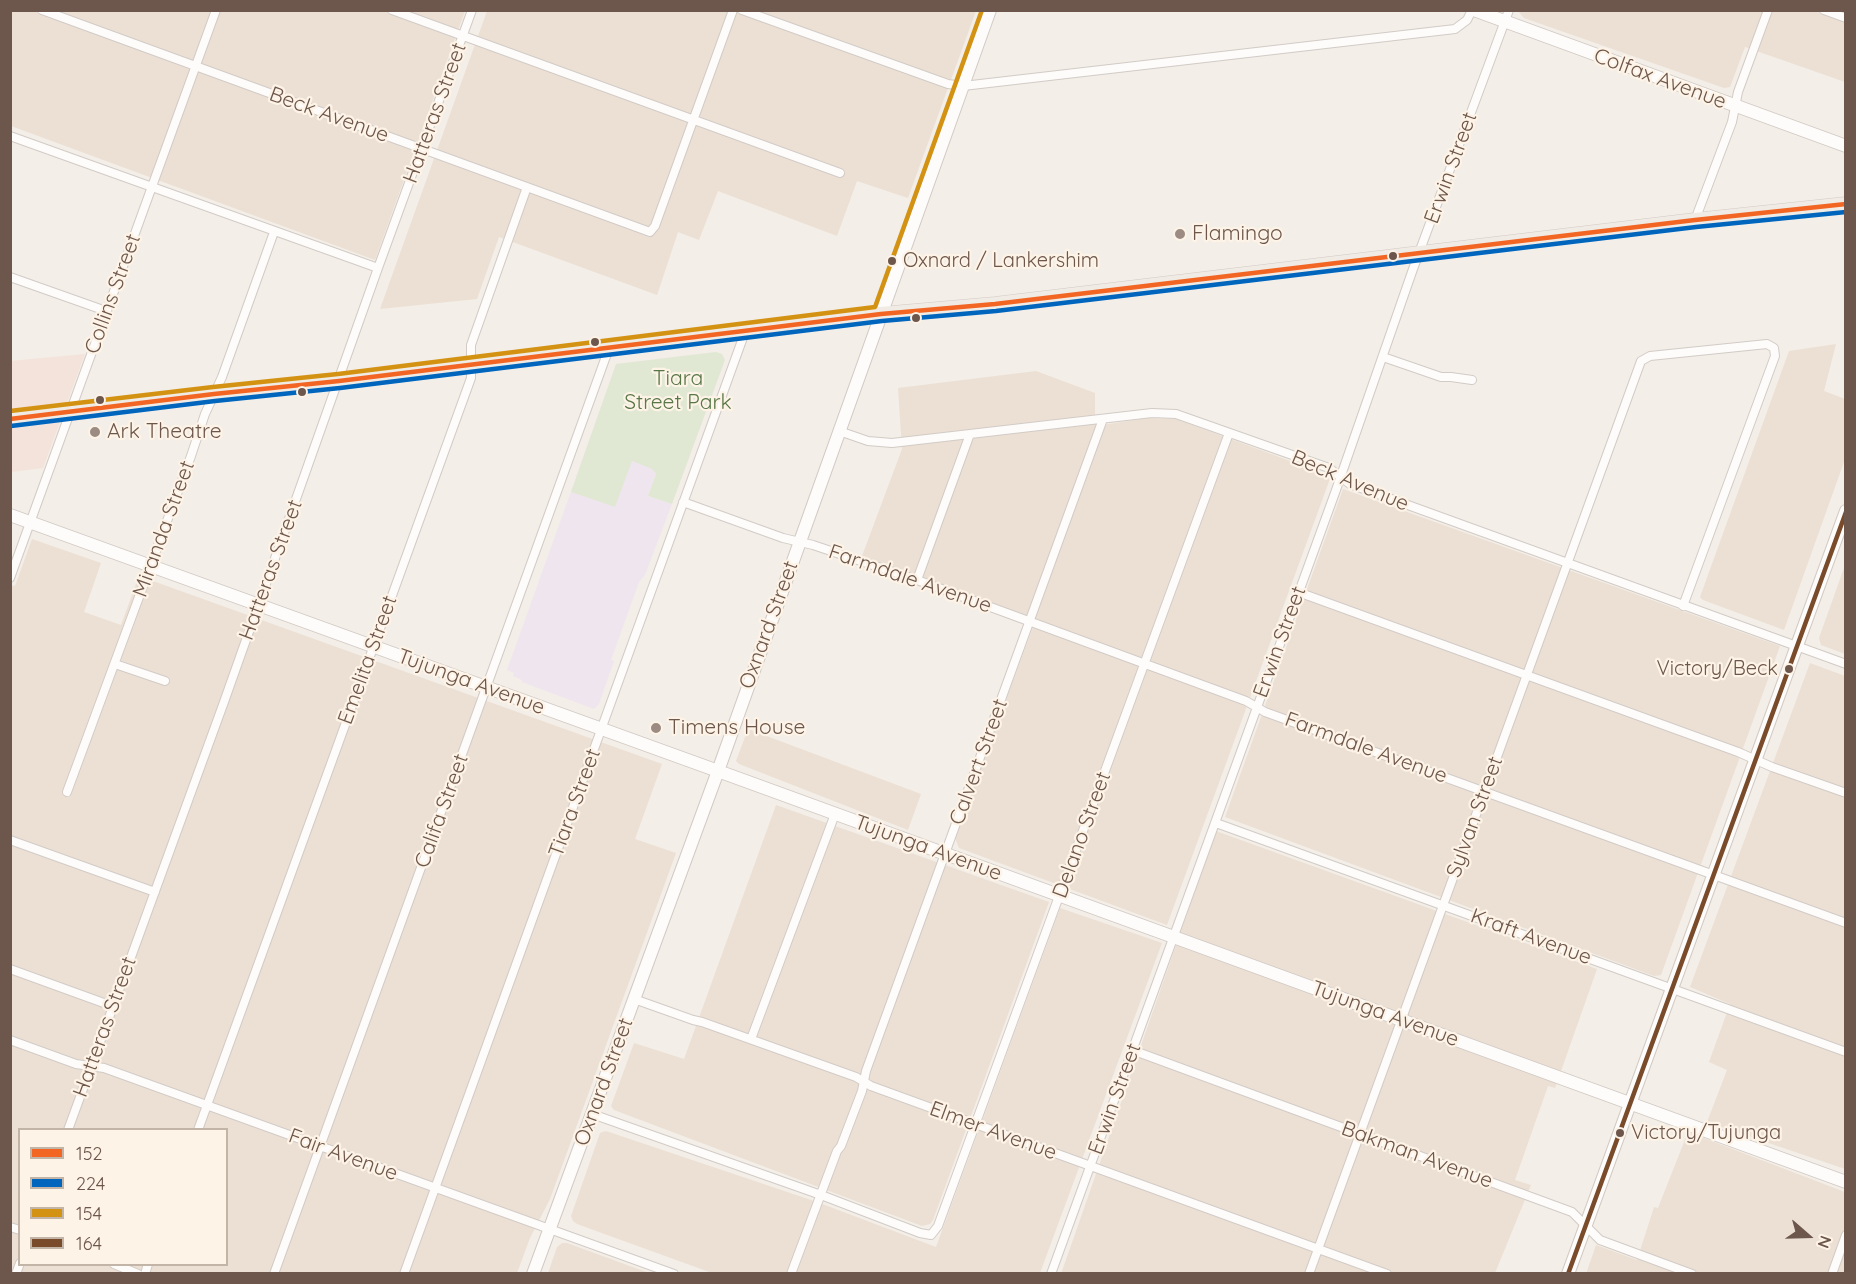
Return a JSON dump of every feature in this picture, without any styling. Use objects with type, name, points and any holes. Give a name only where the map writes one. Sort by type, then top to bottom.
[{"type":"main road","name":"Oxnard Street","points":[[533,1274],[718,771],[990,10]]},
{"type":"main road","name":"Colfax Avenue","points":[[1473,10],[1507,16],[1735,106],[1845,146]]},
{"type":"main road","points":[[10,419],[881,314],[995,304],[1845,204]]},
{"type":"main road","points":[[1568,1274],[1845,511]]},
{"type":"main road","name":"Tujunga Avenue","points":[[10,515],[1845,1182]]},
{"type":"street","name":"Beck Avenue","points":[[42,10],[650,232],[655,226],[694,119]]},
{"type":"street","name":"Collins Street","points":[[10,578],[216,10]]},
{"type":"street","points":[[392,10],[840,173]]},
{"type":"street","name":"Hatteras Street","points":[[69,1128],[472,10]]},
{"type":"street","points":[[694,119],[733,10]]},
{"type":"street","points":[[742,10],[948,84],[963,86],[1455,29],[1467,20],[1473,10]]},
{"type":"street","points":[[1695,220],[1732,122],[1738,92],[1768,10]]},
{"type":"street","points":[[1824,10],[1845,18]]},
{"type":"street","name":"Erwin Street","points":[[1052,1274],[1419,254],[1507,16]]},
{"type":"street","points":[[10,136],[378,268]]},
{"type":"street","name":"Emelita Street","points":[[199,1128],[471,378],[472,342],[527,187]]},
{"type":"street","name":"Miranda Street","points":[[67,792],[274,232]]},
{"type":"street","points":[[10,277],[106,311]]},
{"type":"street","name":"Tiara Street","points":[[404,1274],[745,332]]},
{"type":"street","name":"Sylvan Street","points":[[1309,1274],[1641,361],[1650,356],[1767,344],[1774,348],[1775,356],[1683,606]]},
{"type":"street","name":"Califa Street","points":[[274,1274],[609,348]]},
{"type":"street","points":[[1383,357],[1441,377],[1451,376],[1472,380]]},
{"type":"street","name":"Beck Avenue","points":[[839,431],[868,441],[892,443],[1103,418],[1152,413],[1176,414],[1329,468],[1350,484],[1845,664]]},
{"type":"street","name":"Calvert Street","points":[[791,1274],[862,1091],[866,1071],[1103,418]]},
{"type":"street","name":"Delano Street","points":[[821,1195],[920,1233],[931,1235],[939,1226],[1229,433]]},
{"type":"street","points":[[917,580],[970,434]]},
{"type":"street","name":"Farmdale Avenue","points":[[683,502],[783,538],[799,541],[917,580],[1246,701],[1265,712],[1845,923]]},
{"type":"street","points":[[1298,592],[1845,793]]},
{"type":"street","points":[[115,664],[165,681]]},
{"type":"street","points":[[751,1039],[835,814]]},
{"type":"street","name":"Kraft Avenue","points":[[1215,823],[1845,1052]]},
{"type":"street","points":[[10,840],[155,892]]},
{"type":"street","points":[[10,969],[112,1006]]},
{"type":"street","name":"Elmer Avenue","points":[[634,999],[856,1077],[872,1086],[1387,1274]]},
{"type":"street","name":"Fair Avenue","points":[[10,1040],[76,1064],[104,1068],[674,1274]]},
{"type":"street","name":"Bakman Avenue","points":[[1132,1050],[1572,1212],[1600,1240],[1692,1274]]},
{"type":"street","points":[[592,1114],[821,1195]]},
{"type":"street","points":[[1832,1274],[1845,1235]]},
{"type":"street","points":[[119,1266],[138,1274]]},
{"type":"shaded area","points":[[10,11],[465,11],[375,260],[11,126]]},
{"type":"shaded area","points":[[487,11],[976,11],[908,198],[857,181],[837,236],[718,191],[699,240],[678,232],[657,295],[499,237],[477,299],[380,309]]},
{"type":"shaded area","points":[[1518,11],[1845,11],[1845,82],[1745,47],[1730,87],[1724,88],[1524,18]]},
{"type":"shaded area","points":[[1836,344],[1824,391],[1845,399],[1845,459],[1784,630],[1700,597],[1789,351]]},
{"type":"shaded area","points":[[85,354],[43,468],[11,472],[10,361]]},
{"type":"shaded area","points":[[1036,371],[1095,393],[1095,426],[1148,418],[1176,419],[1331,476],[1167,925],[959,848],[955,838],[1036,619],[862,556],[902,449],[898,388]]},
{"type":"shaded area","points":[[606,394],[656,474],[648,496],[672,504],[645,575],[639,582],[611,660],[614,661],[599,704],[594,709],[522,682],[513,676],[514,673],[507,670]]},
{"type":"shaded area","points":[[1343,489],[1780,646],[1661,975],[1654,976],[1225,817]]},
{"type":"shaded area","points":[[32,539],[101,563],[84,612],[121,625],[139,576],[662,764],[635,839],[676,853],[550,1199],[530,1238],[517,1273],[11,1274],[10,585],[15,586]]},
{"type":"shaded area","points":[[1845,565],[1845,654],[1821,645],[1819,638]]},
{"type":"shaded area","points":[[1810,663],[1845,676],[1845,1169],[1707,1122],[1727,1070],[1709,1062],[1730,1004],[1690,987]]},
{"type":"shaded area","points":[[748,729],[921,794],[908,830],[739,764],[736,761]]},
{"type":"shaded area","points":[[776,805],[1049,902],[930,1224],[922,1226],[614,1110],[611,1106],[634,1043],[684,1059]]},
{"type":"shaded area","points":[[1216,831],[1597,969],[1555,1088],[1548,1086],[1515,1180],[1531,1185],[1495,1273],[1061,1274]]},
{"type":"shaded area","points":[[1060,908],[1162,943],[1040,1273],[712,1273],[573,1221],[571,1216],[600,1133],[606,1131],[817,1202],[936,1247]]},
{"type":"shaded area","points":[[1688,1132],[1845,1192],[1845,1273],[1586,1274],[1596,1245],[1637,1260],[1654,1207],[1658,1208]]},
{"type":"shaded area","points":[[562,1243],[649,1273],[548,1273],[557,1247]]},
{"type":"green space","name":"Tiara Street Park","points":[[716,352],[722,354],[725,360],[672,504],[648,496],[656,474],[652,469],[632,461],[615,507],[571,492],[616,364]]},
{"type":"transit line","name":"154","points":[[10,411],[338,374],[875,307],[982,10]]},
{"type":"transit line","name":"152","points":[[10,419],[881,314],[995,304],[1846,204]]},
{"type":"transit line","name":"224","points":[[11,426],[882,321],[996,311],[1696,227],[1846,212]]},
{"type":"transit line","name":"164","points":[[1568,1274],[1846,512]]},
{"type":"place","name":"Flamingo","points":[[1180,234]]},
{"type":"place","name":"Oxnard / Lankershim","points":[[892,261]]},
{"type":"place","name":"Ark Theatre","points":[[95,432]]},
{"type":"place","name":"Victory/Beck","points":[[1789,669]]},
{"type":"place","name":"Timens House","points":[[656,728]]},
{"type":"place","name":"Victory/Tujunga","points":[[1620,1133]]}]
